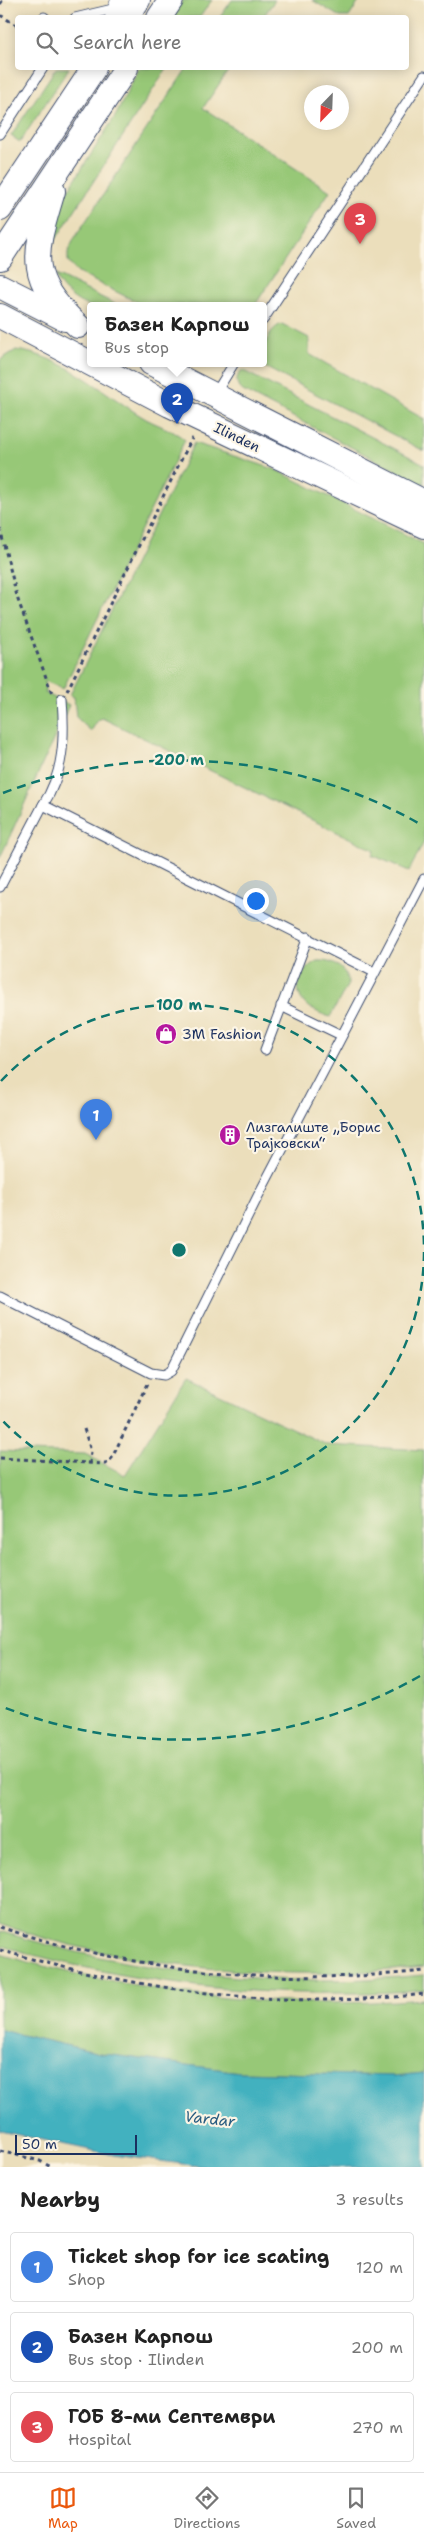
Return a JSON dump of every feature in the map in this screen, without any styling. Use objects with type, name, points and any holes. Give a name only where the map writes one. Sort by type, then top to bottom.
[{"type":"street","points":[[161,15],[171,0]]},
{"type":"street","points":[[0,209],[93,70]]},
{"type":"street","points":[[0,258],[125,70]]},
{"type":"street","points":[[0,186],[38,152]]},
{"type":"street","points":[[60,168],[42,226],[37,250],[37,265],[51,297],[84,329]]},
{"type":"street","points":[[0,286],[84,329]]},
{"type":"street","name":"Ilinden","points":[[0,316],[87,362]]},
{"type":"street","points":[[0,337],[31,340],[66,351]]},
{"type":"street","name":"Ilinden","points":[[98,367],[246,442],[300,465],[424,526]]},
{"type":"street","name":"Ilinden","points":[[159,367],[424,502]]},
{"type":"lane","points":[[87,15],[120,7]]},
{"type":"lane","points":[[0,134],[42,70]]},
{"type":"lane","points":[[267,314],[424,76]]},
{"type":"lane","points":[[215,394],[232,367]]},
{"type":"lane","points":[[0,887],[43,805],[54,788],[59,774],[64,727],[62,699]]},
{"type":"lane","points":[[43,805],[308,937],[374,972]]},
{"type":"lane","points":[[0,1296],[151,1373],[164,1375],[173,1367],[341,1035],[424,879]]},
{"type":"lane","points":[[265,1050],[308,937]]},
{"type":"lane","points":[[281,1006],[341,1035]]},
{"type":"path","points":[[0,4],[3,0]]},
{"type":"path","points":[[0,14],[15,24]]},
{"type":"path","points":[[0,530],[18,600],[50,693],[62,699],[192,438]]},
{"type":"path","points":[[0,1458],[106,1464],[112,1458],[151,1373]]},
{"type":"path","points":[[84,1429],[91,1451],[90,1463]]},
{"type":"path","points":[[0,1927],[53,1943],[117,1958],[190,1969],[241,1974],[335,1976],[424,1972]]},
{"type":"path","points":[[0,1950],[90,1974],[165,1988],[309,1998],[424,1994]]},
{"type":"path","points":[[0,2152],[40,2161],[51,2167]]},
{"type":"green space","points":[[183,0],[212,0],[201,15],[173,15]]},
{"type":"green space","points":[[232,0],[275,0],[264,15],[221,15]]},
{"type":"green space","points":[[312,0],[360,0],[350,15],[337,15]]},
{"type":"green space","points":[[55,70],[68,70],[20,142],[11,136]]},
{"type":"green space","points":[[138,70],[166,70],[47,253],[60,203],[116,115]]},
{"type":"green space","points":[[186,70],[229,70],[203,108],[330,191],[257,302],[137,302],[78,273],[68,262],[68,252],[74,239]]},
{"type":"green space","points":[[56,275],[111,302],[87,302],[87,305],[85,305],[64,290]]},
{"type":"green space","points":[[282,324],[309,338],[309,354],[424,419],[424,451],[265,367],[267,367],[267,340],[277,327]]},
{"type":"green space","points":[[16,350],[34,354],[67,367],[141,416],[185,440],[63,689],[45,681],[45,693],[69,705],[0,858],[0,360]]},
{"type":"green space","points":[[242,370],[424,464],[424,485],[243,391],[238,386],[237,381],[238,375]]},
{"type":"green space","points":[[194,443],[274,469],[424,544],[424,842],[409,871],[372,855],[374,850],[102,718],[98,720],[91,731],[76,717],[74,697],[70,695]]},
{"type":"green space","points":[[317,961],[328,962],[338,966],[347,978],[348,984],[330,1017],[307,1006],[299,992],[298,986],[302,974]]},
{"type":"green space","points":[[186,1378],[327,1445],[424,1450],[424,1967],[318,1973],[209,1968],[155,1962],[102,1952],[50,1940],[0,1924],[0,1451],[85,1454],[125,1475]]},
{"type":"green space","points":[[0,1931],[51,1946],[156,1968],[263,1979],[371,1979],[424,1975],[424,1989],[382,1993],[298,1993],[212,1988],[126,1976],[42,1957],[0,1945]]},
{"type":"green space","points":[[0,1954],[104,1980],[210,1996],[316,2003],[424,1999],[424,2073],[395,2076],[240,2072],[104,2054],[0,2030]]},
{"type":"water","name":"Vardar","points":[[0,2030],[104,2054],[240,2072],[395,2076],[424,2073],[424,2167],[206,2167],[114,2155],[0,2131]]},
{"type":"place","name":"ГОБ 8-ми Септември","points":[[360,244]]},
{"type":"place","name":"Базен Карпош","points":[[177,424]]},
{"type":"place","name":"3M Fashion","points":[[166,1034]]},
{"type":"place","name":"Лизгалиште „Борис Трајковски“","points":[[230,1135]]},
{"type":"place","name":"Ticket shop for ice scating","points":[[96,1140]]}]
